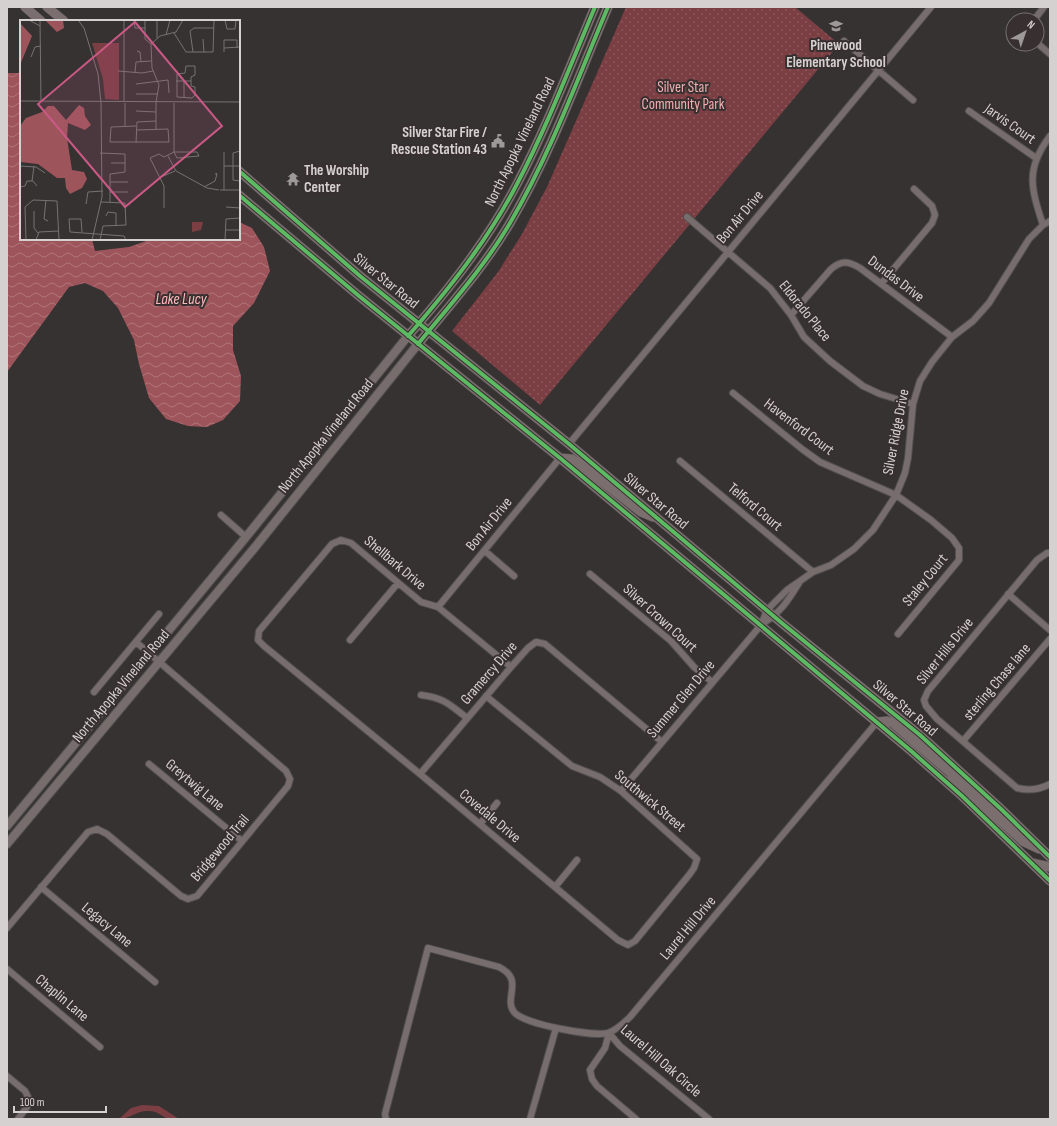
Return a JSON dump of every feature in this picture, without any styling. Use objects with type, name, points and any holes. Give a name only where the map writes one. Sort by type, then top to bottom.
[{"type":"main road","points":[[26,7],[40,20]]},
{"type":"main road","points":[[47,7],[63,20]]},
{"type":"main road","name":"North Apopka Vineland Road","points":[[408,336],[465,267],[491,229],[517,184],[595,7]]},
{"type":"main road","name":"North Apopka Vineland Road","points":[[418,344],[488,256],[510,224],[552,141],[608,7]]},
{"type":"main road","name":"Silver Star Road","points":[[240,172],[360,276],[569,444],[920,735],[969,779],[1047,854]]},
{"type":"main road","name":"Silver Star Road","points":[[240,196],[408,336],[560,458],[761,624],[877,722],[943,779],[1050,881]]},
{"type":"main road","points":[[560,458],[572,459],[641,512],[660,520]]},
{"type":"main road","points":[[877,722],[887,721],[893,723],[952,774],[969,779]]},
{"type":"main road","points":[[943,779],[964,787],[1024,842],[1047,854]]},
{"type":"main road","points":[[1032,863],[1050,866]]},
{"type":"street","name":"Bon Air Drive","points":[[569,444],[931,7]]},
{"type":"street","points":[[844,41],[913,100]]},
{"type":"street","name":"Jarvis Court","points":[[969,111],[1036,158]]},
{"type":"street","points":[[1043,225],[1034,196],[1033,176],[1036,158],[1050,136]]},
{"type":"street","points":[[881,284],[932,223],[935,215],[932,206],[914,189]]},
{"type":"street","name":"Eldorado Place","points":[[687,217],[770,288],[791,315],[804,336],[830,361],[863,386],[880,394],[913,404]]},
{"type":"street","name":"Silver Ridge Drive","points":[[761,624],[771,613],[780,596],[813,572],[831,565],[854,549],[873,530],[896,495],[905,473],[908,458],[913,404],[920,381],[932,362],[952,337],[973,321],[989,303],[1029,239],[1050,220]]},
{"type":"street","name":"Dundas Drive","points":[[791,315],[831,269],[838,263],[851,263],[860,268],[952,337]]},
{"type":"street","name":"North Apopka Vineland Road","points":[[7,826],[246,537],[408,336]]},
{"type":"street","name":"North Apopka Vineland Road","points":[[7,844],[256,546],[418,344]]},
{"type":"street","name":"Havenford Court","points":[[733,394],[820,462],[896,495]]},
{"type":"street","name":"Bon Air Drive","points":[[438,606],[560,458]]},
{"type":"street","name":"Telford Court","points":[[680,461],[813,572]]},
{"type":"street","name":"Staley Court","points":[[896,495],[947,533],[960,548],[959,560],[898,634]]},
{"type":"street","points":[[221,515],[246,537]]},
{"type":"street","name":"Shellbark Drive","points":[[259,631],[332,544],[341,540],[351,543],[421,602],[438,606],[511,666]]},
{"type":"street","points":[[484,551],[514,576]]},
{"type":"street","name":"Silver Hills Drive","points":[[1050,553],[1047,553],[1037,560],[928,691],[924,700],[926,706],[1017,788],[1026,790],[1042,789],[1050,784]]},
{"type":"street","name":"Silver Crown Court","points":[[590,574],[671,642],[694,667],[712,682]]},
{"type":"street","name":"Silver Ridge Drive","points":[[771,613],[788,602],[801,580]]},
{"type":"street","points":[[350,640],[398,583]]},
{"type":"street","points":[[1008,594],[1050,630]]},
{"type":"street","points":[[94,692],[159,614]]},
{"type":"street","name":"Summer Glen Drive","points":[[621,791],[761,624]]},
{"type":"street","name":"Covedale Drive","points":[[259,631],[258,640],[264,646],[618,940],[628,945],[635,941],[689,875],[694,868],[697,859]]},
{"type":"street","name":"sterling Chase lane","points":[[964,741],[1050,639]]},
{"type":"street","name":"Bridgewood Trail","points":[[7,928],[88,832],[97,829],[106,834],[181,896],[188,899],[197,896],[288,786],[290,779],[286,771],[136,642]]},
{"type":"street","name":"Gramercy Drive","points":[[420,774],[511,666],[528,648],[536,642],[545,644],[662,742]]},
{"type":"street","points":[[421,695],[436,697],[446,701],[467,718]]},
{"type":"street","name":"Southwick Street","points":[[486,696],[572,766],[600,777],[621,791],[697,859]]},
{"type":"street","name":"Laurel Hill Drive","points":[[609,1033],[630,1017],[877,722]]},
{"type":"street","name":"Greytwig Lane","points":[[149,764],[242,841]]},
{"type":"street","points":[[480,824],[497,803]]},
{"type":"street","points":[[555,887],[577,860]]},
{"type":"street","name":"Legacy Lane","points":[[41,887],[155,982]]},
{"type":"street","points":[[386,1119],[385,1114],[428,948],[499,967],[505,970],[510,976],[513,988],[510,1004],[513,1012],[520,1017],[556,1028],[599,1034],[609,1033]]},
{"type":"street","name":"Chaplin Lane","points":[[7,969],[100,1047]]},
{"type":"street","points":[[530,1119],[556,1028]]},
{"type":"street","name":"Laurel Hill Oak Circle","points":[[609,1033],[605,1048],[590,1070],[592,1079],[597,1086],[636,1119]]},
{"type":"street","name":"Laurel Hill Oak Circle","points":[[609,1033],[620,1046],[709,1119]]},
{"type":"street","points":[[7,1076],[25,1091],[29,1099],[23,1114],[18,1119]]},
{"type":"green space","name":"Silver Star Community Park","points":[[626,7],[795,7],[839,44],[540,405],[452,331],[498,272],[522,234],[547,187]]},
{"type":"green space","points":[[142,1105],[159,1106],[179,1119],[169,1119],[155,1112],[145,1111],[127,1118],[119,1119],[131,1108]]},
{"type":"water","name":"Lake Lucy","points":[[7,73],[20,73],[20,240],[92,240],[95,251],[129,247],[149,240],[240,240],[240,222],[252,228],[264,247],[270,271],[254,303],[233,326],[233,350],[241,376],[240,401],[223,420],[207,427],[188,426],[166,419],[149,398],[134,340],[118,308],[103,291],[85,283],[69,287],[7,372]]},
{"type":"cycle path","points":[[408,336],[467,263],[494,225],[506,205],[538,141],[595,7]]},
{"type":"cycle path","points":[[418,344],[490,255],[510,223],[538,171],[608,7]]},
{"type":"cycle path","points":[[240,172],[360,276],[569,444],[783,624],[920,735],[1001,809],[1050,857]]},
{"type":"cycle path","points":[[240,196],[359,296],[560,458],[910,750],[962,796],[1050,881]]},
{"type":"place","name":"Pinewood Elementary School","points":[[836,26]]},
{"type":"place","name":"Silver Star Fire / Rescue Station 43","points":[[498,141]]},
{"type":"place","name":"The Worship Center","points":[[293,179]]}]
